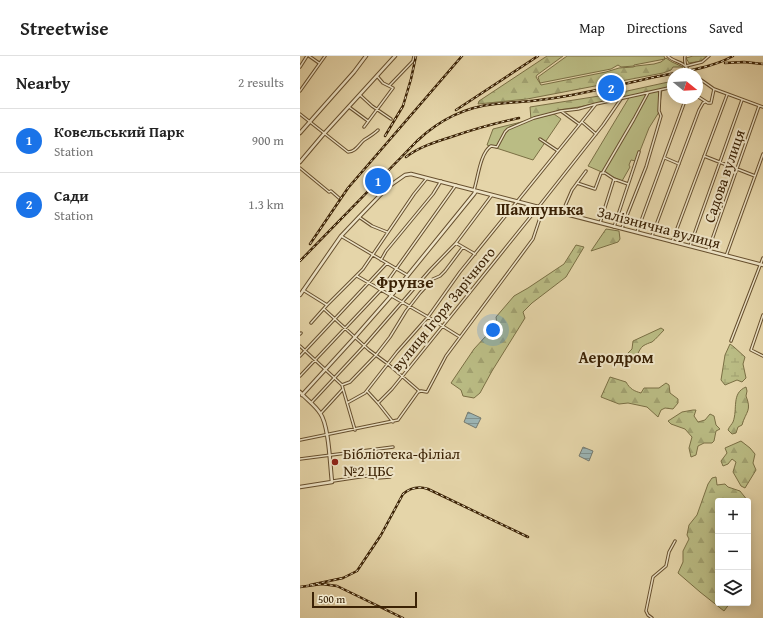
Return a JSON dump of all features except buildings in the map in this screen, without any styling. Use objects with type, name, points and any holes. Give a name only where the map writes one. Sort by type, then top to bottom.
[{"type":"street","points":[[300,67],[308,56],[320,63]]},
{"type":"street","points":[[300,91],[325,56]]},
{"type":"street","points":[[300,133],[354,72],[366,56]]},
{"type":"street","points":[[300,162],[325,132],[395,56]]},
{"type":"street","points":[[390,86],[413,61],[414,56]]},
{"type":"street","points":[[668,56],[670,59],[686,67],[702,62],[710,56]]},
{"type":"street","points":[[685,56],[684,60],[686,67]]},
{"type":"street","points":[[364,127],[393,88],[383,83],[377,76]]},
{"type":"street","points":[[703,81],[714,89],[727,95],[763,108]]},
{"type":"street","points":[[332,482],[327,434],[320,413],[301,393],[355,337],[391,296],[474,194],[477,172],[486,150],[491,146],[497,147],[505,132],[534,118],[667,88]]},
{"type":"street","points":[[652,236],[700,110],[705,102],[710,104],[712,102],[714,89]]},
{"type":"street","points":[[622,228],[646,166],[661,116],[659,111],[660,90]]},
{"type":"street","points":[[577,183],[595,189],[600,174],[603,172],[648,93]]},
{"type":"street","points":[[360,95],[392,119]]},
{"type":"street","points":[[672,242],[727,95]]},
{"type":"street","name":"вулиця Ігоря Зарічного","points":[[378,403],[392,389],[443,326],[596,134],[622,98]]},
{"type":"street","points":[[690,246],[742,100]]},
{"type":"street","points":[[347,403],[363,395],[367,391],[404,344],[428,317],[460,272],[596,104]]},
{"type":"street","points":[[637,232],[684,104]]},
{"type":"street","name":"Садова вулиця","points":[[708,251],[759,106]]},
{"type":"street","points":[[349,107],[368,121]]},
{"type":"street","points":[[561,111],[596,134]]},
{"type":"street","points":[[300,118],[301,115],[310,121],[348,152],[351,152],[378,130]]},
{"type":"street","points":[[540,139],[558,151]]},
{"type":"street","points":[[614,226],[639,152]]},
{"type":"street","points":[[726,256],[763,154]]},
{"type":"street","points":[[704,156],[755,176]]},
{"type":"street","points":[[665,158],[679,164]]},
{"type":"street","points":[[300,168],[339,198]]},
{"type":"street","points":[[562,213],[572,190],[586,171]]},
{"type":"street","points":[[603,172],[614,179],[628,184]]},
{"type":"street","name":"Залізнична вулиця","points":[[359,217],[388,187],[405,175],[411,174],[762,265]]},
{"type":"street","points":[[311,323],[357,276],[414,194],[427,178]]},
{"type":"street","points":[[600,223],[614,179]]},
{"type":"street","points":[[380,260],[433,194],[441,181]]},
{"type":"street","points":[[300,376],[382,290],[456,185]]},
{"type":"street","points":[[311,403],[364,346],[425,275],[456,243],[492,195]]},
{"type":"street","points":[[324,309],[364,346],[388,364],[419,391],[427,392],[443,361],[533,239],[543,209]]},
{"type":"street","points":[[300,295],[342,236],[359,217],[372,226],[388,232]]},
{"type":"street","points":[[342,236],[407,275]]},
{"type":"street","points":[[456,243],[475,254]]},
{"type":"street","points":[[342,385],[350,382],[376,355],[410,307],[430,282],[445,271],[463,247]]},
{"type":"street","points":[[731,341],[762,265],[763,258]]},
{"type":"street","points":[[300,356],[387,263]]},
{"type":"street","points":[[357,276],[443,326],[460,338]]},
{"type":"street","points":[[303,290],[327,305]]},
{"type":"street","points":[[763,315],[751,350],[763,356]]},
{"type":"street","points":[[300,346],[342,385],[355,430]]},
{"type":"street","points":[[320,413],[343,389]]},
{"type":"street","points":[[367,391],[393,422]]},
{"type":"street","points":[[300,440],[393,422],[400,418],[419,391]]},
{"type":"street","points":[[300,459],[393,447]]},
{"type":"street","points":[[300,487],[366,476],[377,478],[390,477]]},
{"type":"street","points":[[652,618],[646,611],[653,577],[666,566],[669,552],[675,541]]},
{"type":"green space","points":[[547,56],[563,56],[537,75],[536,77],[541,85],[619,68],[654,64],[661,62],[666,58],[683,67],[667,68],[667,72],[663,73],[527,99],[478,104],[479,101]]},
{"type":"green space","points":[[567,56],[664,56],[665,59],[634,66],[621,67],[618,65],[611,69],[540,83],[538,77]]},
{"type":"green space","points":[[693,56],[708,56],[702,61],[689,63],[686,58]]},
{"type":"green space","points":[[667,82],[667,88],[558,110],[554,114],[531,120],[530,107],[618,93]]},
{"type":"green space","points":[[662,89],[659,112],[649,128],[636,161],[631,160],[629,165],[630,167],[622,181],[588,166],[630,96]]},
{"type":"green space","points":[[554,114],[561,119],[533,160],[487,145],[493,129]]},
{"type":"green space","points":[[606,229],[619,231],[620,239],[618,242],[591,251]]},
{"type":"green space","points":[[576,245],[584,247],[566,277],[532,303],[523,312],[525,318],[480,393],[474,398],[463,396],[461,390],[451,383],[474,349],[497,324],[496,317],[514,296],[564,264]]},
{"type":"green space","points":[[661,328],[664,330],[652,342],[642,347],[633,362],[625,356],[632,349],[633,341]]},
{"type":"green space","points":[[730,344],[745,357],[743,364],[746,378],[742,382],[737,380],[725,385],[721,380],[725,355]]},
{"type":"green space","points":[[610,377],[626,382],[632,389],[641,393],[644,388],[659,388],[666,383],[669,385],[670,393],[678,399],[678,403],[673,409],[665,408],[661,410],[658,417],[647,407],[628,403],[619,404],[601,397]]},
{"type":"green space","points":[[746,387],[748,411],[742,425],[738,427],[736,433],[732,434],[728,430],[733,422],[738,393]]},
{"type":"green space","points":[[696,410],[694,416],[698,422],[705,420],[710,414],[714,416],[716,425],[720,429],[716,431],[714,441],[712,443],[704,443],[698,446],[696,455],[691,457],[689,448],[692,437],[685,429],[671,424],[668,421],[682,412]]},
{"type":"green space","points":[[741,441],[755,454],[753,463],[756,470],[745,488],[741,486],[733,472],[736,462],[732,459],[728,464],[723,466],[721,461],[727,453],[725,448]]},
{"type":"green space","points":[[716,477],[717,485],[725,484],[728,487],[740,491],[746,498],[715,498],[715,604],[678,573],[683,562],[683,551],[689,539],[687,535],[689,525],[697,515],[708,484],[712,478]]},
{"type":"green space","points":[[718,606],[728,606],[724,611]]},
{"type":"water","points":[[468,412],[481,418],[476,428],[464,422]]},
{"type":"water","points":[[583,447],[593,451],[589,461],[579,456]]},
{"type":"railway","points":[[385,136],[403,106],[416,56]]},
{"type":"railway","points":[[310,244],[348,188],[462,56]]},
{"type":"railway","points":[[456,110],[538,56]]},
{"type":"railway","points":[[300,261],[417,141],[434,127],[453,116],[473,108],[501,103],[534,101],[561,97],[698,69],[733,56]]},
{"type":"railway","points":[[725,63],[744,62],[763,64]]},
{"type":"railway","points":[[406,157],[411,153],[439,141],[485,126],[519,118]]},
{"type":"railway","points":[[310,585],[343,578],[357,571],[381,535],[403,494],[415,488],[428,489],[528,537]]},
{"type":"railway","points":[[300,587],[322,584],[337,586],[403,618]]},
{"type":"place","name":"Сади","points":[[611,88]]},
{"type":"place","name":"Ковельський Парк","points":[[378,181]]},
{"type":"place","name":"Бібліотека-філіал №2 ЦБС","points":[[335,462]]},
{"type":"district","name":"Шампунька","points":[[540,209]]},
{"type":"district","name":"Фрунзе","points":[[405,281]]},
{"type":"district","name":"Аеродром","points":[[616,357]]}]
